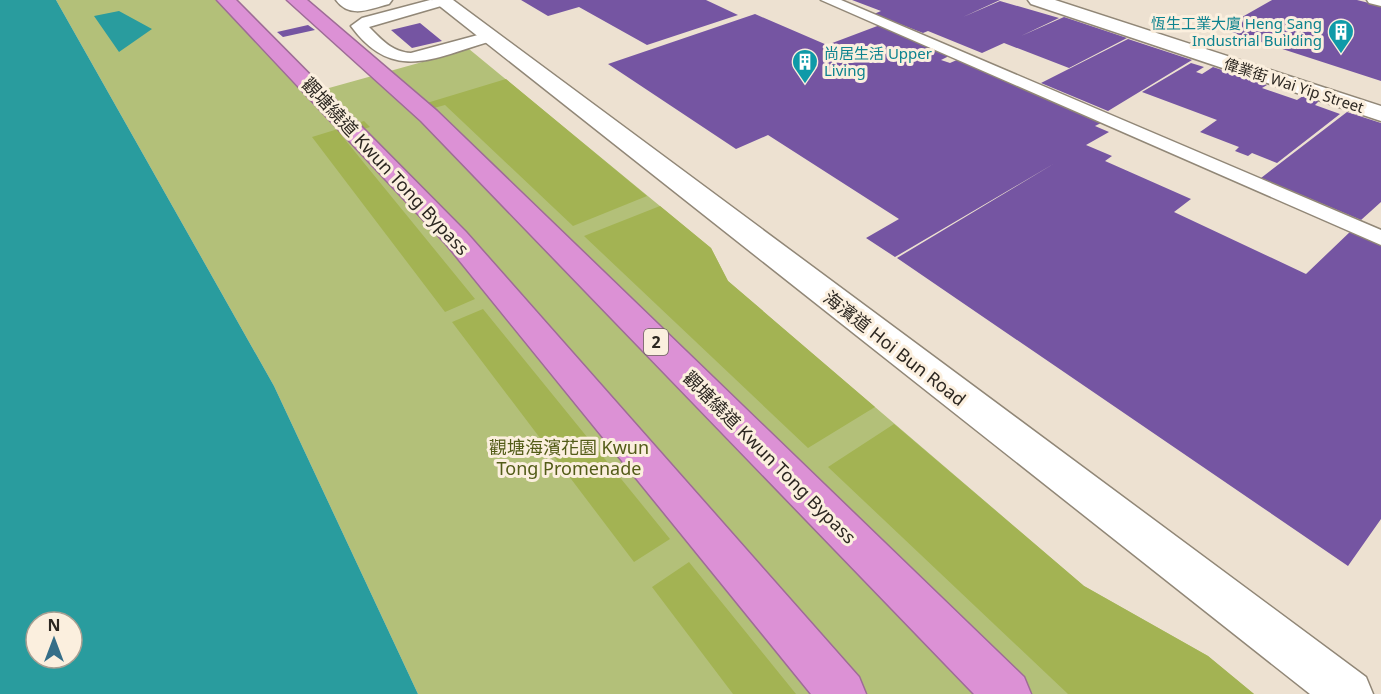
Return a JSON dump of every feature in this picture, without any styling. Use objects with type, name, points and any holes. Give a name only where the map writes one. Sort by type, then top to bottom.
[{"type":"highway","name":"觀塘繞道 Kwun Tong Bypass","points":[[226,0],[456,238],[842,694]]},
{"type":"highway","name":"觀塘繞道 Kwun Tong Bypass","points":[[296,0],[429,116],[1006,694]]},
{"type":"street","points":[[345,0],[353,7],[383,0]]},
{"type":"street","name":"偉業街 Wai Yip Street","points":[[1037,0],[1381,114]]},
{"type":"street","name":"偉業街 Wai Yip Street","points":[[1088,0],[1381,94]]},
{"type":"street","name":"海濱道 Hoi Bun Road","points":[[442,1],[1349,694]]},
{"type":"lane","points":[[828,0],[1381,238]]},
{"type":"lane","points":[[1374,0],[1381,2]]},
{"type":"lane","points":[[442,1],[367,21],[359,26],[391,57],[400,59],[489,37]]},
{"type":"green space","name":"觀塘海濱花園 Kwun Tong Promenade","points":[[56,0],[217,0],[311,93],[469,49],[711,248],[728,281],[1084,586],[1208,656],[1254,694],[418,694],[274,386]]},
{"type":"green space","points":[[506,79],[647,196],[573,226],[445,105],[412,114],[407,109]]},
{"type":"green space","points":[[364,121],[370,127],[342,136],[475,299],[445,312],[312,137]]},
{"type":"green space","points":[[660,206],[711,248],[728,281],[875,407],[808,448],[584,236]]},
{"type":"green space","points":[[483,309],[670,539],[634,562],[452,322]]},
{"type":"green space","points":[[894,424],[1084,586],[1208,656],[1254,694],[1068,694],[828,467]]},
{"type":"green space","points":[[689,562],[796,694],[733,694],[652,587]]},
{"type":"water","points":[[0,0],[56,0],[274,386],[418,694],[0,694]]},
{"type":"water","points":[[119,11],[152,29],[119,52],[94,16]]},
{"type":"building","points":[[521,0],[706,0],[738,15],[647,45],[579,7],[548,16]]},
{"type":"building","points":[[852,0],[1000,0],[963,17],[1000,1],[1059,18],[1021,36],[1064,17],[1127,38],[1069,68],[1004,43],[982,53],[928,31],[923,33],[874,14],[881,11]]},
{"type":"building","name":"恆生工業大廈 Heng Sang Industrial Building","points":[[1272,0],[1357,0],[1381,6],[1381,81],[1221,29]]},
{"type":"building","points":[[755,14],[827,45],[880,25],[951,55],[941,60],[950,63],[959,59],[1103,122],[1095,126],[1109,132],[1086,145],[1112,156],[1105,161],[1191,199],[1174,212],[1306,274],[1353,229],[1381,242],[1381,519],[1348,566],[897,258],[1055,163],[895,257],[866,238],[899,219],[768,135],[736,149],[608,64]]},
{"type":"building","points":[[420,23],[442,41],[412,48],[391,30]]},
{"type":"building","points":[[308,25],[315,30],[283,37],[277,32]]},
{"type":"building","points":[[1128,39],[1192,60],[1108,111],[1041,83]]},
{"type":"building","points":[[1191,63],[1204,67],[1196,72],[1202,74],[1213,67],[1267,85],[1262,88],[1297,100],[1303,96],[1319,101],[1315,105],[1340,114],[1277,163],[1252,153],[1248,156],[1235,151],[1239,147],[1200,132],[1217,120],[1142,92]]},
{"type":"building","points":[[1347,112],[1381,123],[1381,202],[1361,220],[1261,178]]},
{"type":"place","name":"恆生工業大廈 Heng Sang Industrial Building","points":[[1341,55]]},
{"type":"place","name":"尚居生活 Upper Living","points":[[805,85]]}]
